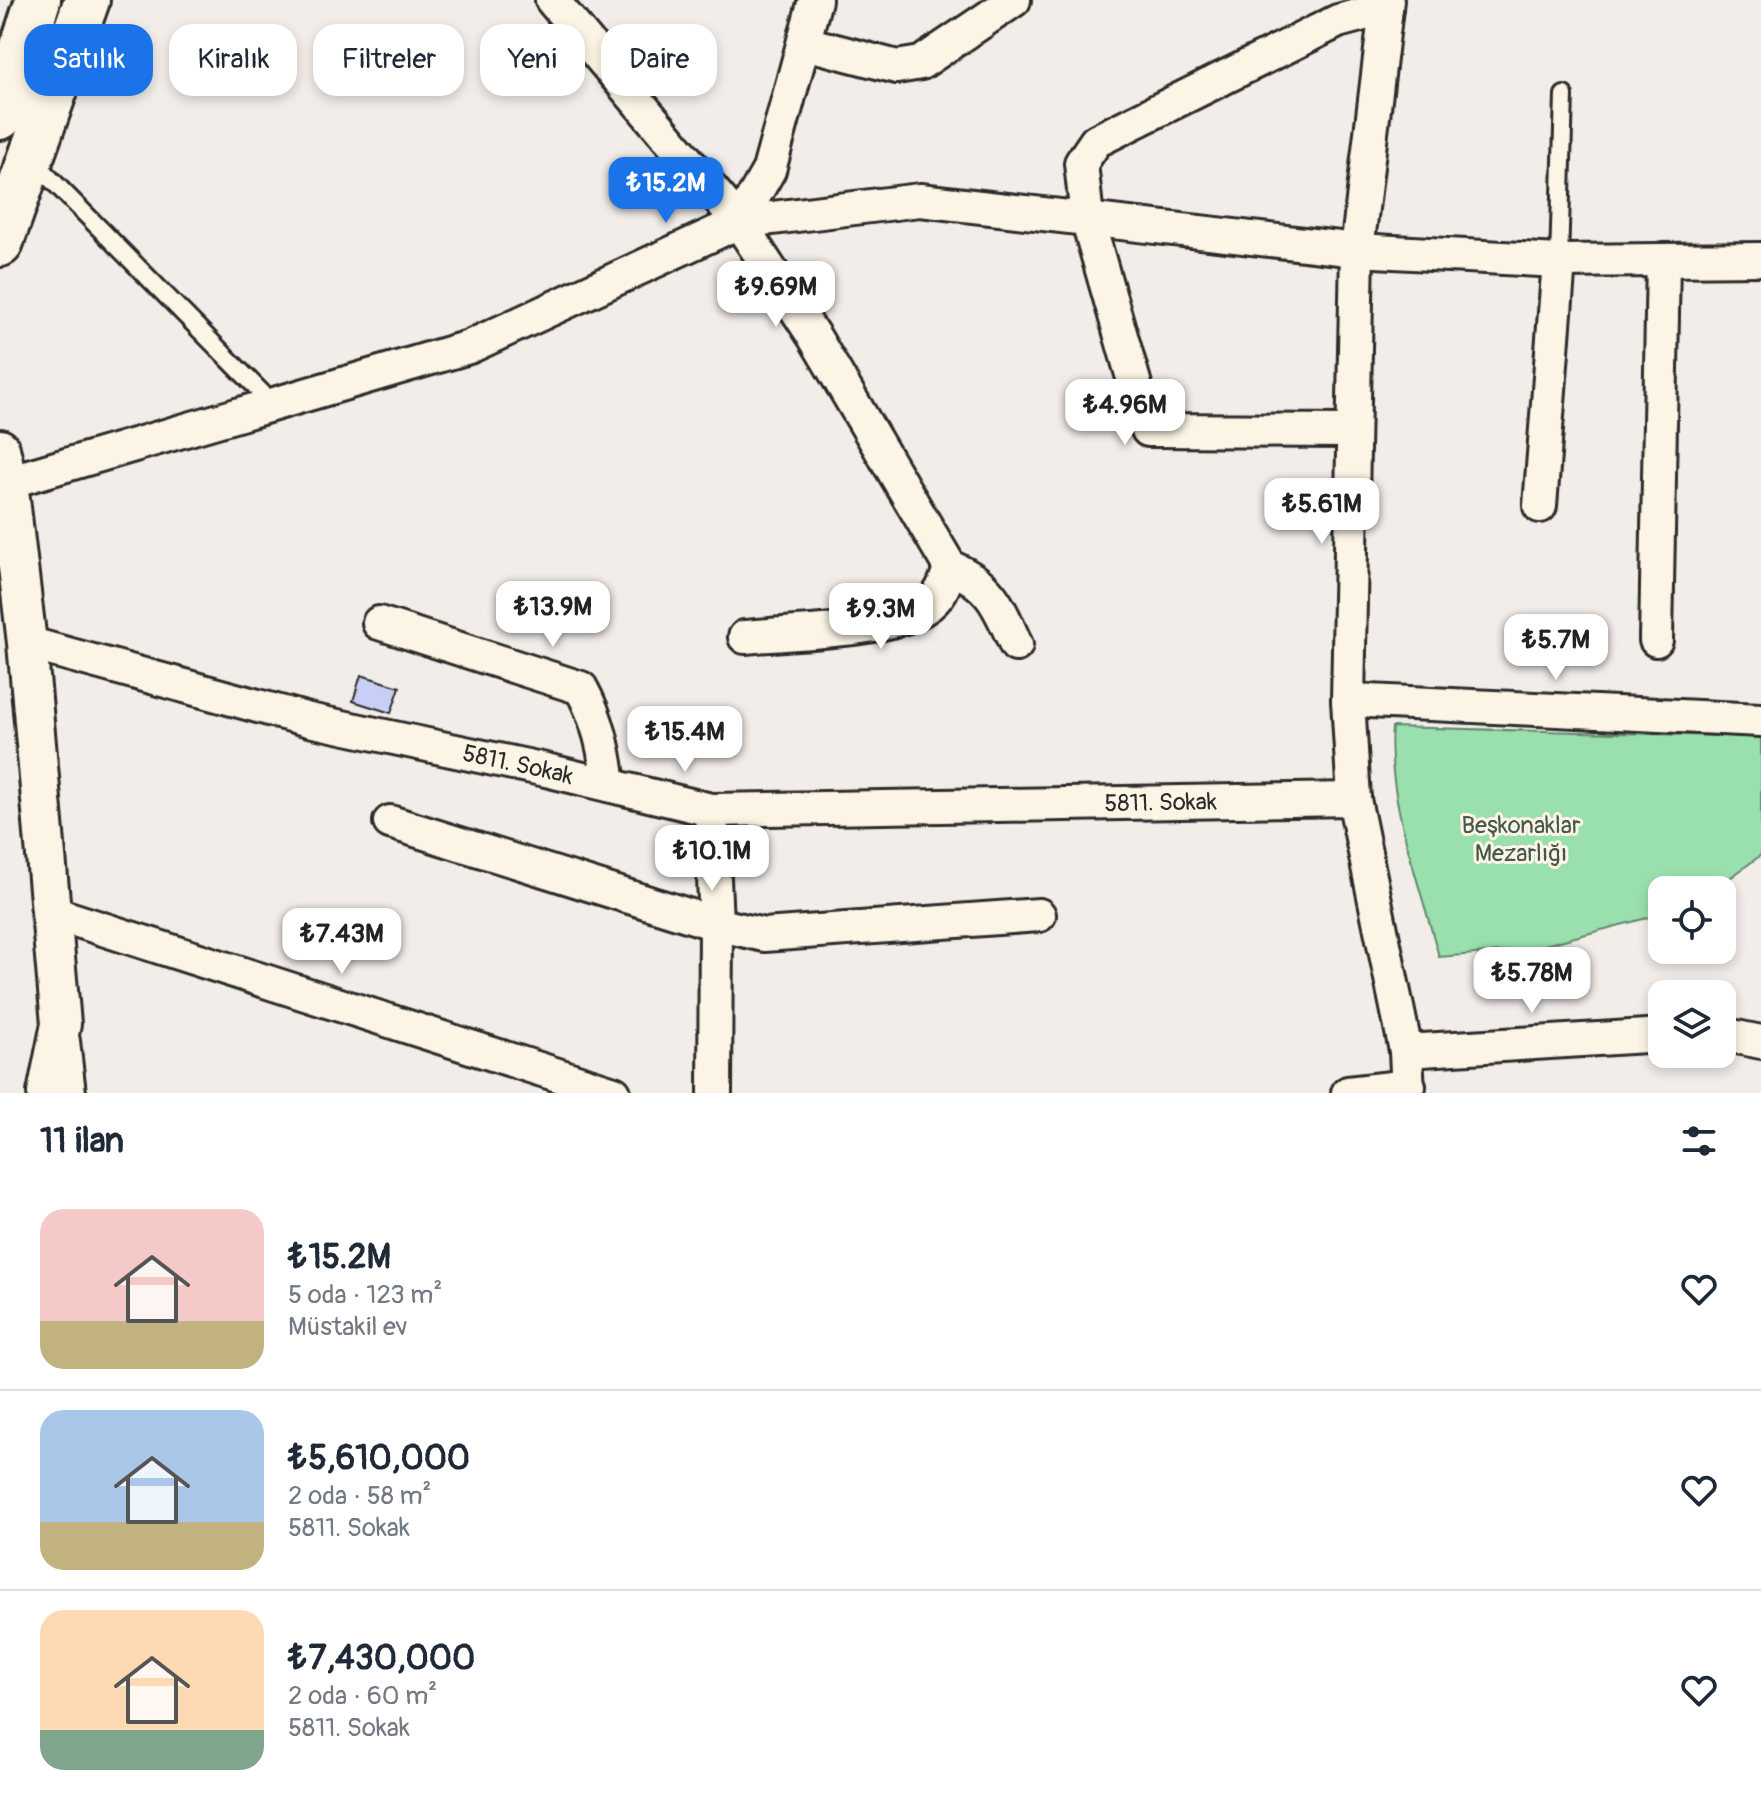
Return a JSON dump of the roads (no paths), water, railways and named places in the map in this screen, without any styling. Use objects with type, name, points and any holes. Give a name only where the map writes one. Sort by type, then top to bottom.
[{"type":"main road","points":[[0,117],[38,0]]},
{"type":"main road","points":[[0,244],[87,0]]},
{"type":"street","points":[[552,0],[650,112],[739,222],[815,338],[950,567],[976,577],[1000,608],[1016,645]]},
{"type":"street","points":[[739,222],[769,170],[815,0]]},
{"type":"street","points":[[805,43],[897,67],[921,63],[1014,0]]},
{"type":"street","points":[[1348,1093],[1408,1089],[1406,1051],[1354,799],[1348,700],[1357,250],[1386,4],[1338,21],[1096,141],[1081,163],[1087,218],[1148,430],[1352,431]]},
{"type":"street","points":[[69,1093],[27,643],[4,465],[272,403],[469,347],[739,222],[920,200],[1357,250],[1559,261],[1761,259]]},
{"type":"street","points":[[1656,640],[1663,260]]},
{"type":"street","points":[[1540,506],[1559,261]]},
{"type":"street","points":[[745,637],[900,620],[936,598],[944,588],[950,567]]},
{"type":"street","points":[[379,623],[581,688],[593,709],[605,752],[609,785]]},
{"type":"street","name":"5811. Sokak","points":[[27,643],[309,720],[711,810],[1354,799]]},
{"type":"street","points":[[1348,700],[1761,720]]},
{"type":"street","points":[[711,810],[716,924],[715,1093]]},
{"type":"street","points":[[390,822],[716,924],[764,935],[1039,915]]},
{"type":"street","points":[[53,913],[614,1093]]},
{"type":"street","points":[[47,1093],[61,1024]]},
{"type":"street","points":[[1406,1051],[1648,1036]]},
{"type":"street","points":[[1736,1037],[1761,1042]]},
{"type":"lane","points":[[1559,261],[1564,95]]},
{"type":"lane","points":[[30,159],[272,403]]},
{"type":"park label","name":"Beşkonaklar Mezarlığı","points":[[1521,839]]}]
